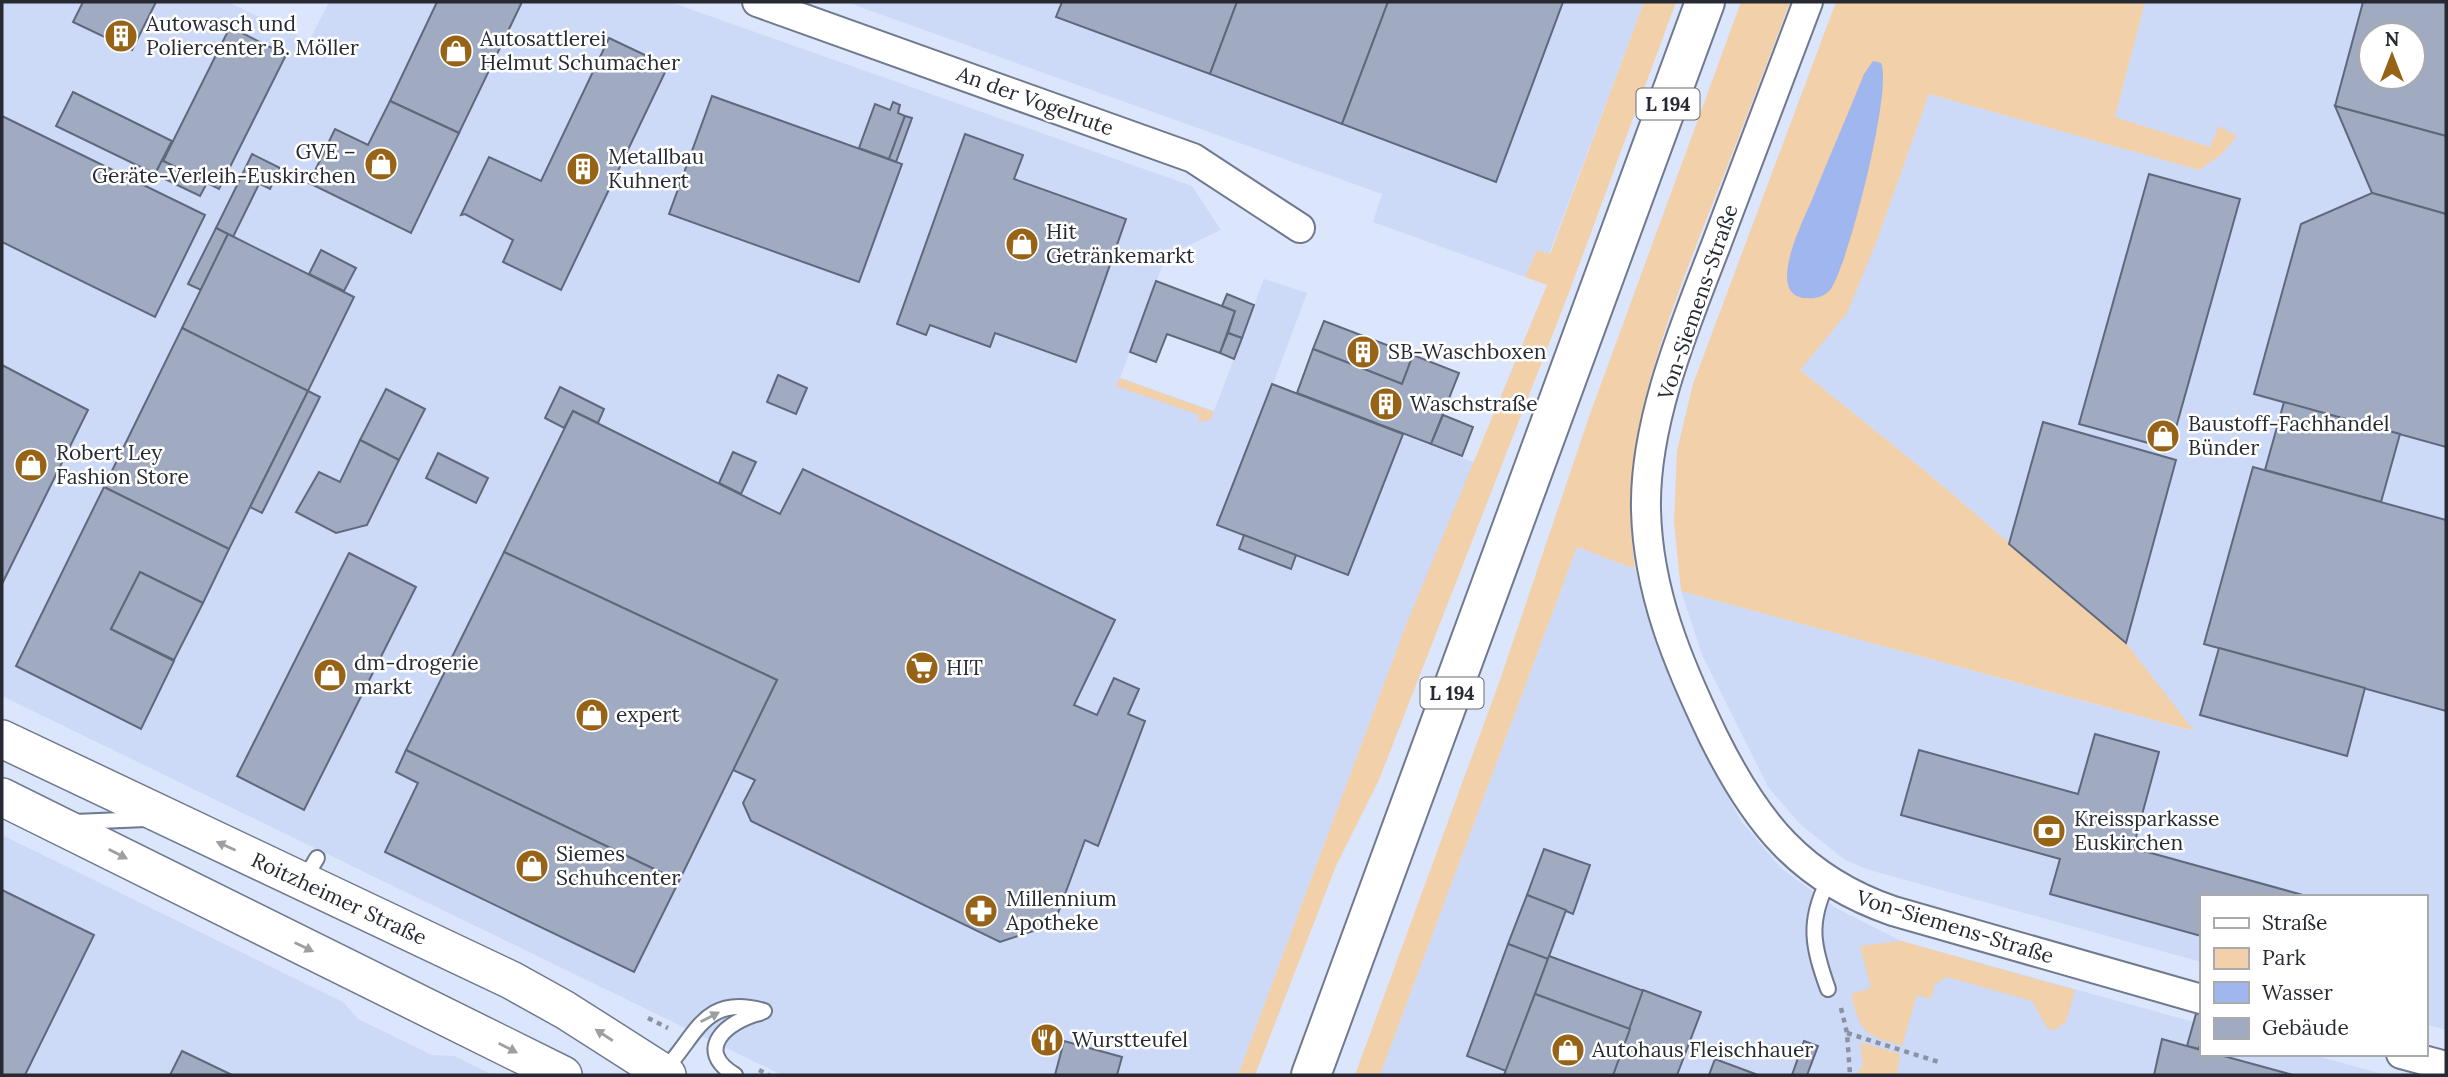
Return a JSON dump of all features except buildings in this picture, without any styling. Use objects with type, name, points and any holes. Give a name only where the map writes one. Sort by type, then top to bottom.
[{"type":"main road","name":"L 194","points":[[1311,1075],[1705,2]]},
{"type":"street","name":"An der Vogelrute","points":[[757,2],[1193,158],[1300,228]]},
{"type":"street","name":"Von-Siemens-Straße","points":[[1808,2],[1679,343],[1655,437],[1646,506],[1649,556],[1662,617],[1701,710],[1730,770],[1764,824],[1804,863],[1828,881],[1846,892],[1893,911],[2200,999]]},
{"type":"street","name":"Roitzheimer Straße","points":[[2,739],[121,810],[163,818],[311,869],[540,995],[661,1074]]},
{"type":"street","points":[[2,797],[563,1075]]},
{"type":"street","points":[[2409,1056],[2446,1066]]},
{"type":"lane","points":[[57,823],[121,810]]},
{"type":"lane","points":[[1828,881],[1817,901],[1813,931],[1828,989]]},
{"type":"lane","points":[[661,1074],[675,1059],[687,1036],[700,1023],[715,1014],[749,1007],[764,1011],[730,1024],[721,1035],[716,1058],[720,1066],[735,1075]]},
{"type":"path","points":[[1828,989],[1838,995],[1847,1033],[1850,1075]]},
{"type":"path","points":[[1847,1033],[1942,1063]]},
{"type":"shaded area","points":[[2,2],[228,2],[309,41],[329,2],[670,2],[1192,186],[1221,230],[1166,256],[1120,378],[1214,411],[1264,279],[1307,293],[1273,384],[1475,463],[1406,625],[1238,1075],[782,1075],[2,696]]},
{"type":"shaded area","points":[[846,2],[1644,2],[1549,254],[1537,250],[1525,277],[1373,222],[1382,194]]},
{"type":"shaded area","name":"Baustoff-Fachhandel Bünder","points":[[2145,2],[2446,2],[2446,1030],[2427,1025],[2427,895],[2200,895],[2200,962],[1866,869],[1845,860],[1800,824],[1768,787],[1702,655],[1681,591],[2193,731],[2126,643],[1930,475],[1800,370],[1818,345],[1876,243],[1929,94],[2199,170],[2221,155],[2236,135],[2210,147],[2115,117]]},
{"type":"shaded area","points":[[1577,547],[1635,569],[1655,641],[1670,680],[1741,821],[1782,869],[1836,908],[1901,941],[2200,1024],[2200,1056],[2317,1056],[2386,1075],[1380,1075]]},
{"type":"shaded area","points":[[2,835],[343,1002],[358,1019],[432,1055],[454,1056],[493,1075],[2,1075]]},
{"type":"green space","points":[[1644,2],[1676,2],[1568,295],[1379,780],[1336,866],[1255,1075],[1238,1075],[1406,625],[1547,285],[1525,277],[1537,250],[1550,254]]},
{"type":"green space","points":[[1741,2],[1790,2],[1680,289],[1650,380],[1633,474],[1631,521],[1635,569],[1577,547],[1380,1075],[1355,1075],[1500,680],[1590,414]]},
{"type":"green space","points":[[1836,2],[2145,2],[2115,117],[2210,147],[2219,126],[2237,136],[2221,155],[2199,170],[1929,94],[1876,243],[1847,313],[1800,370],[1930,475],[2126,643],[2194,731],[1681,591],[1674,522],[1677,451],[1693,384]]},
{"type":"green space","points":[[1120,378],[1214,412],[1210,420],[1198,422],[1199,415],[1116,386]]},
{"type":"green space","points":[[1901,941],[2075,990],[2066,1022],[2055,1030],[2048,1029],[2032,1001],[1947,977],[1935,984],[1931,999],[1917,995],[1902,1046],[1880,1039],[1861,1025],[1851,994],[1871,988],[1860,946]]},
{"type":"green space","points":[[1860,1042],[1900,1054],[1897,1075],[1856,1075],[1863,1065]]},
{"type":"water","points":[[1873,61],[1881,63],[1881,106],[1857,215],[1838,275],[1830,290],[1819,297],[1806,298],[1794,294],[1788,285],[1790,257],[1864,74]]},
{"type":"place","name":"Autowasch und Poliercenter B. Möller","points":[[121,36]]},
{"type":"place","name":"Autosattlerei Helmut Schumacher","points":[[456,51]]},
{"type":"place","name":"GVE – Geräte-Verleih-Euskirchen","points":[[381,164]]},
{"type":"place","name":"Metallbau Kuhnert","points":[[583,169]]},
{"type":"place","name":"Hit Getränkemarkt","points":[[1022,244]]},
{"type":"place","name":"SB-Waschboxen","points":[[1363,352]]},
{"type":"place","name":"Waschstraße","points":[[1386,404]]},
{"type":"place","name":"Baustoff-Fachhandel Bünder","points":[[2163,436]]},
{"type":"place","name":"Robert Ley Fashion Store","points":[[31,465]]},
{"type":"place","name":"HIT","points":[[922,668]]},
{"type":"place","name":"dm-drogerie markt","points":[[330,675]]},
{"type":"place","name":"expert","points":[[592,715]]},
{"type":"place","name":"Kreissparkasse Euskirchen","points":[[2049,831]]},
{"type":"place","name":"Siemes Schuhcenter","points":[[532,866]]},
{"type":"place","name":"Millennium Apotheke","points":[[981,911]]},
{"type":"place","name":"Wurstteufel","points":[[1047,1040]]},
{"type":"place","name":"Autohaus Fleischhauer","points":[[1568,1050]]}]
